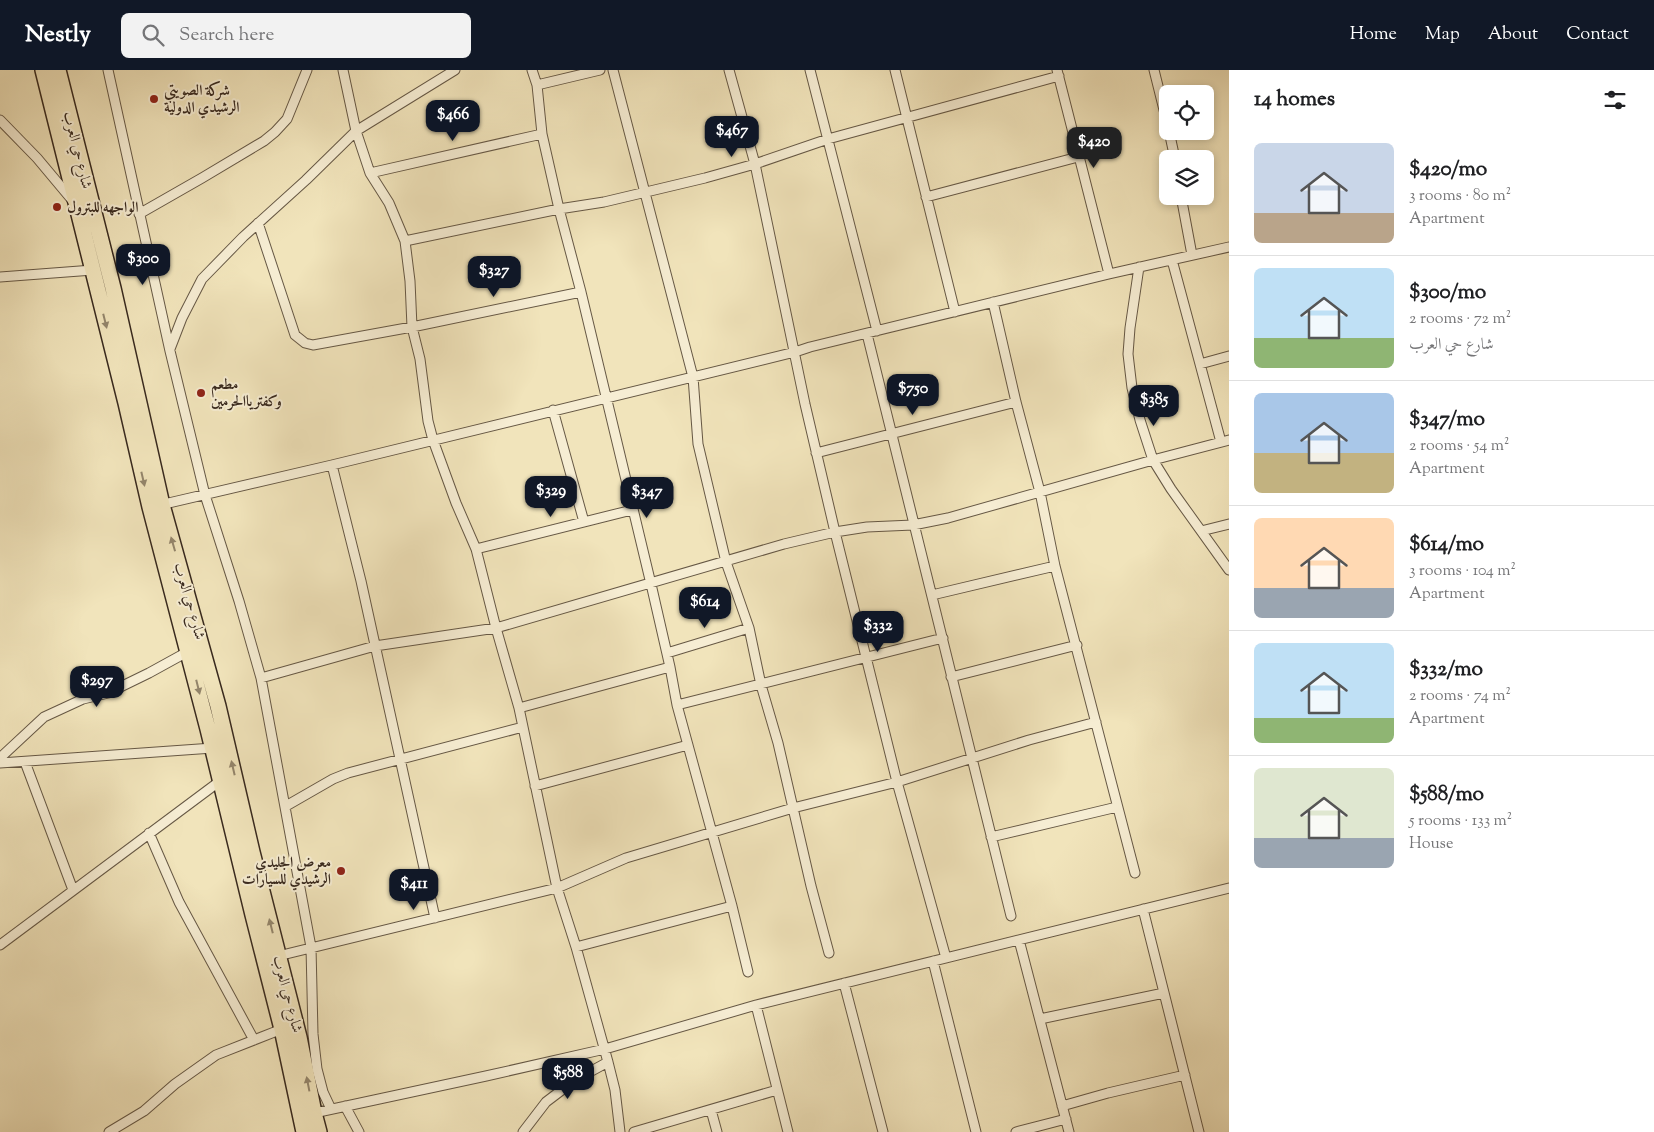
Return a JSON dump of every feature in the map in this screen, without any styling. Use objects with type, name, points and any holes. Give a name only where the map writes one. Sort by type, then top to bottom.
[{"type":"main road","name":"شارع حي العرب","points":[[43,70],[77,206],[95,248],[93,270],[156,506],[201,639],[216,727],[213,748],[282,1029],[304,1132]]},
{"type":"main road","name":"شارع حي العرب","points":[[58,70],[95,248],[138,397],[172,594],[189,651],[216,727],[300,1037],[319,1132]]},
{"type":"street","points":[[108,70],[170,351],[205,495],[261,678],[311,947],[313,1034],[317,1069],[323,1092],[331,1109]]},
{"type":"street","points":[[139,214],[264,141],[276,132],[287,118],[307,70]]},
{"type":"street","points":[[343,70],[356,131],[370,173],[388,203],[405,241],[410,281],[412,327],[420,359],[428,421],[456,503],[476,549],[519,708],[557,888],[576,947],[615,1090],[620,1132]]},
{"type":"street","points":[[170,351],[182,318],[202,279],[258,223],[306,180],[356,131],[455,70]]},
{"type":"street","points":[[532,70],[537,85],[542,134],[559,209],[581,292],[651,584],[677,706],[732,906],[748,972]]},
{"type":"street","points":[[537,85],[600,70]]},
{"type":"street","points":[[612,70],[693,377],[698,444],[726,562],[749,628],[761,684],[794,808],[829,953]]},
{"type":"street","points":[[729,70],[755,164],[816,453],[835,532],[897,782],[946,958]]},
{"type":"street","points":[[810,70],[877,331]]},
{"type":"street","points":[[895,70],[955,312]]},
{"type":"street","points":[[1154,70],[1159,90]]},
{"type":"street","points":[[405,241],[644,193],[755,164],[828,140],[1058,73],[1109,274]]},
{"type":"street","points":[[0,120],[37,158],[77,206]]},
{"type":"street","points":[[370,173],[542,134]]},
{"type":"street","points":[[926,197],[1078,157]]},
{"type":"street","points":[[1183,205],[1192,255]]},
{"type":"street","points":[[258,223],[296,335],[305,343],[312,345],[412,327],[581,292]]},
{"type":"street","points":[[156,506],[332,465],[1109,274],[1229,247]]},
{"type":"street","points":[[261,678],[375,646],[496,628],[784,544],[835,532],[867,527],[913,525],[948,518],[1225,441],[1200,364],[1172,260]]},
{"type":"street","points":[[1139,267],[1128,354],[1132,388],[1140,420],[1154,460],[1171,489],[1229,570]]},
{"type":"street","points":[[0,277],[93,270]]},
{"type":"street","points":[[993,302],[1016,402],[1040,492],[1056,566],[1135,873]]},
{"type":"street","points":[[866,334],[1011,916]]},
{"type":"street","points":[[1200,364],[1229,356]]},
{"type":"street","points":[[816,453],[1016,402]]},
{"type":"street","points":[[553,410],[584,522]]},
{"type":"street","points":[[332,465],[361,580],[435,918]]},
{"type":"street","points":[[476,549],[632,510]]},
{"type":"street","points":[[1201,531],[1229,524]]},
{"type":"street","points":[[932,595],[1056,566]]},
{"type":"street","points":[[667,653],[749,628]]},
{"type":"street","points":[[677,706],[943,638]]},
{"type":"street","points":[[951,677],[1076,646]]},
{"type":"street","points":[[0,758],[44,717],[83,700],[108,693],[189,651]]},
{"type":"street","points":[[519,708],[670,667]]},
{"type":"street","points":[[278,956],[557,888],[626,858],[794,808],[897,782],[971,758],[1096,722]]},
{"type":"street","points":[[286,806],[333,779],[348,773],[523,727]]},
{"type":"street","points":[[536,786],[688,745]]},
{"type":"street","points":[[0,763],[213,748]]},
{"type":"street","points":[[25,762],[73,890]]},
{"type":"street","points":[[0,945],[220,781]]},
{"type":"street","points":[[991,837],[1117,808]]},
{"type":"street","points":[[149,833],[179,902],[254,1040]]},
{"type":"street","points":[[314,1113],[605,1049],[756,1005],[1229,888]]},
{"type":"street","points":[[576,947],[732,906]]},
{"type":"street","points":[[1143,909],[1199,1132]]},
{"type":"street","points":[[1019,940],[1070,1132]]},
{"type":"street","points":[[933,961],[976,1132]]},
{"type":"street","points":[[844,983],[883,1132]]},
{"type":"street","points":[[1040,1019],[1164,993]]},
{"type":"street","points":[[756,1005],[788,1132]]},
{"type":"street","points":[[109,1132],[144,1111],[175,1084],[216,1055],[282,1029]]},
{"type":"street","points":[[523,1132],[546,1102],[575,1080],[608,1062]]},
{"type":"street","points":[[1062,1106],[1185,1075]]},
{"type":"street","points":[[634,1132],[777,1090]]},
{"type":"street","points":[[345,1106],[358,1132]]},
{"type":"street","points":[[712,1110],[717,1132]]},
{"type":"street","points":[[1016,1132],[1066,1119]]},
{"type":"place","name":"شركة الصويتي الرشيدي الدولية","points":[[154,99]]},
{"type":"place","name":"الواجهه للبترول","points":[[57,207]]},
{"type":"place","name":"مطعم وكفترياالحرمين","points":[[201,393]]},
{"type":"place","name":"معرض الجليدي الرشيدي للسيارات","points":[[341,871]]}]
